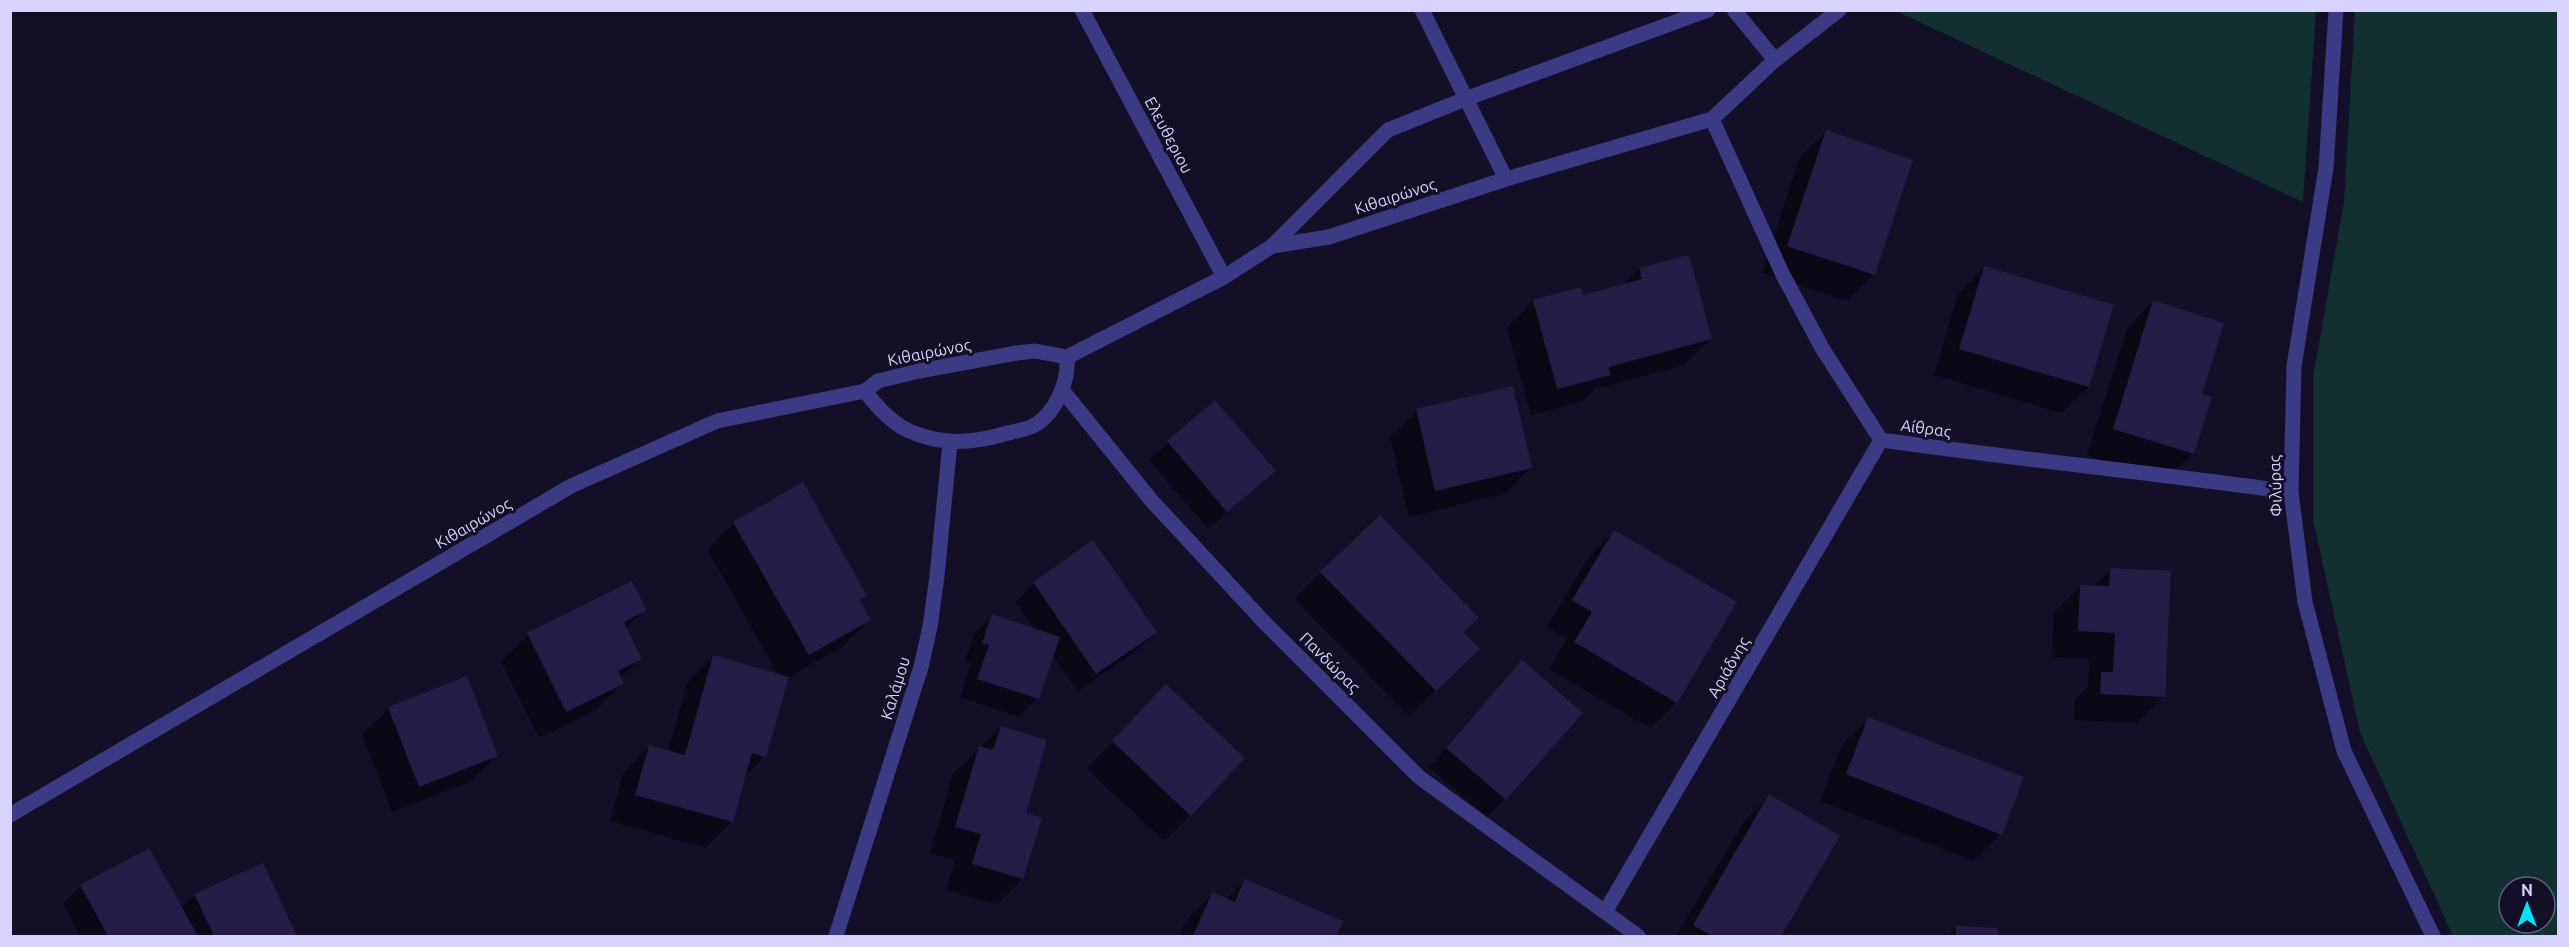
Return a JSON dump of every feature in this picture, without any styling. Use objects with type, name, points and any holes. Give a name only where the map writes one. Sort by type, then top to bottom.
[{"type":"street","name":"Ελευθεριου","points":[[1082,10],[1224,277]]},
{"type":"street","points":[[1422,10],[1506,179]]},
{"type":"street","points":[[1272,246],[1388,130],[1465,99],[1707,10]]},
{"type":"street","points":[[1734,10],[1775,60]]},
{"type":"street","name":"Κιθαιρώνος","points":[[10,814],[571,486],[717,421],[865,391],[878,381],[919,371],[1017,353],[1035,351],[1067,357],[1224,277],[1272,246],[1329,237],[1506,179],[1712,119],[1775,60],[1839,10]]},
{"type":"street","name":"Φιλύρας","points":[[2336,10],[2326,168],[2294,366],[2291,492],[2305,602],[2344,751],[2433,936]]},
{"type":"street","name":"Αίθρας","points":[[1712,119],[1782,273],[1822,348],[1881,440],[2022,460],[2151,472],[2291,492]]},
{"type":"street","points":[[865,391],[878,409],[912,433],[950,443],[983,440],[1032,427],[1046,415],[1063,391],[1067,357]]},
{"type":"street","name":"Πανδώρας","points":[[1063,391],[1151,500],[1264,622],[1419,777],[1638,936]]},
{"type":"street","name":"Αριάδνης","points":[[1605,912],[1881,440]]},
{"type":"street","name":"Καλάμου","points":[[836,936],[921,667],[928,637],[937,576],[950,443]]},
{"type":"green space","points":[[1896,11],[2316,11],[2303,202]]},
{"type":"green space","points":[[2355,11],[2558,11],[2558,936],[2453,936],[2360,732],[2313,519],[2313,378],[2344,202]]},
{"type":"building","points":[[1826,130],[1913,160],[1875,275],[1787,246]]},
{"type":"building","points":[[1689,255],[1712,339],[1609,367],[1611,375],[1557,389],[1533,300],[1581,287],[1583,295],[1642,279],[1639,268]]},
{"type":"building","points":[[1984,266],[2114,305],[2089,387],[1959,349]]},
{"type":"building","points":[[2153,300],[2224,323],[2202,394],[2212,397],[2194,454],[2113,429]]},
{"type":"building","points":[[1513,386],[1532,468],[1435,491],[1416,409]]},
{"type":"building","points":[[1215,400],[1276,471],[1227,512],[1167,441]]},
{"type":"building","points":[[803,482],[867,596],[860,600],[871,620],[809,655],[733,522]]},
{"type":"building","points":[[1380,515],[1479,618],[1463,632],[1480,649],[1436,691],[1320,572]]},
{"type":"building","points":[[1614,530],[1737,602],[1677,703],[1574,642],[1592,612],[1572,600]]},
{"type":"building","points":[[1093,540],[1157,632],[1096,674],[1033,582]]},
{"type":"building","points":[[2110,568],[2171,571],[2165,697],[2100,694],[2101,672],[2113,672],[2115,633],[2078,631],[2080,585],[2109,586]]},
{"type":"building","points":[[632,581],[647,610],[624,622],[642,659],[618,671],[624,684],[566,712],[527,633]]},
{"type":"building","points":[[992,614],[1060,637],[1039,699],[977,679],[989,645],[982,643]]},
{"type":"building","points":[[713,655],[789,677],[766,757],[752,753],[733,822],[635,795],[649,745],[685,755]]},
{"type":"building","points":[[1522,660],[1583,713],[1506,800],[1446,748]]},
{"type":"building","points":[[467,676],[498,756],[419,787],[388,707]]},
{"type":"building","points":[[1166,684],[1245,758],[1191,816],[1112,741]]},
{"type":"building","points":[[1868,717],[2024,777],[2002,835],[1846,774]]},
{"type":"building","points":[[1001,726],[1047,740],[1026,813],[1042,818],[1023,879],[972,864],[981,834],[955,827],[979,746],[993,750]]},
{"type":"building","points":[[1769,794],[1840,836],[1781,936],[1712,936],[1693,925]]},
{"type":"building","points":[[149,848],[198,936],[108,936],[80,885]]},
{"type":"building","points":[[263,863],[297,936],[214,936],[194,894]]},
{"type":"building","points":[[1245,879],[1343,921],[1336,936],[1193,936],[1212,892],[1235,902]]},
{"type":"building","points":[[1956,926],[1997,928],[1997,936],[1956,936]]}]
